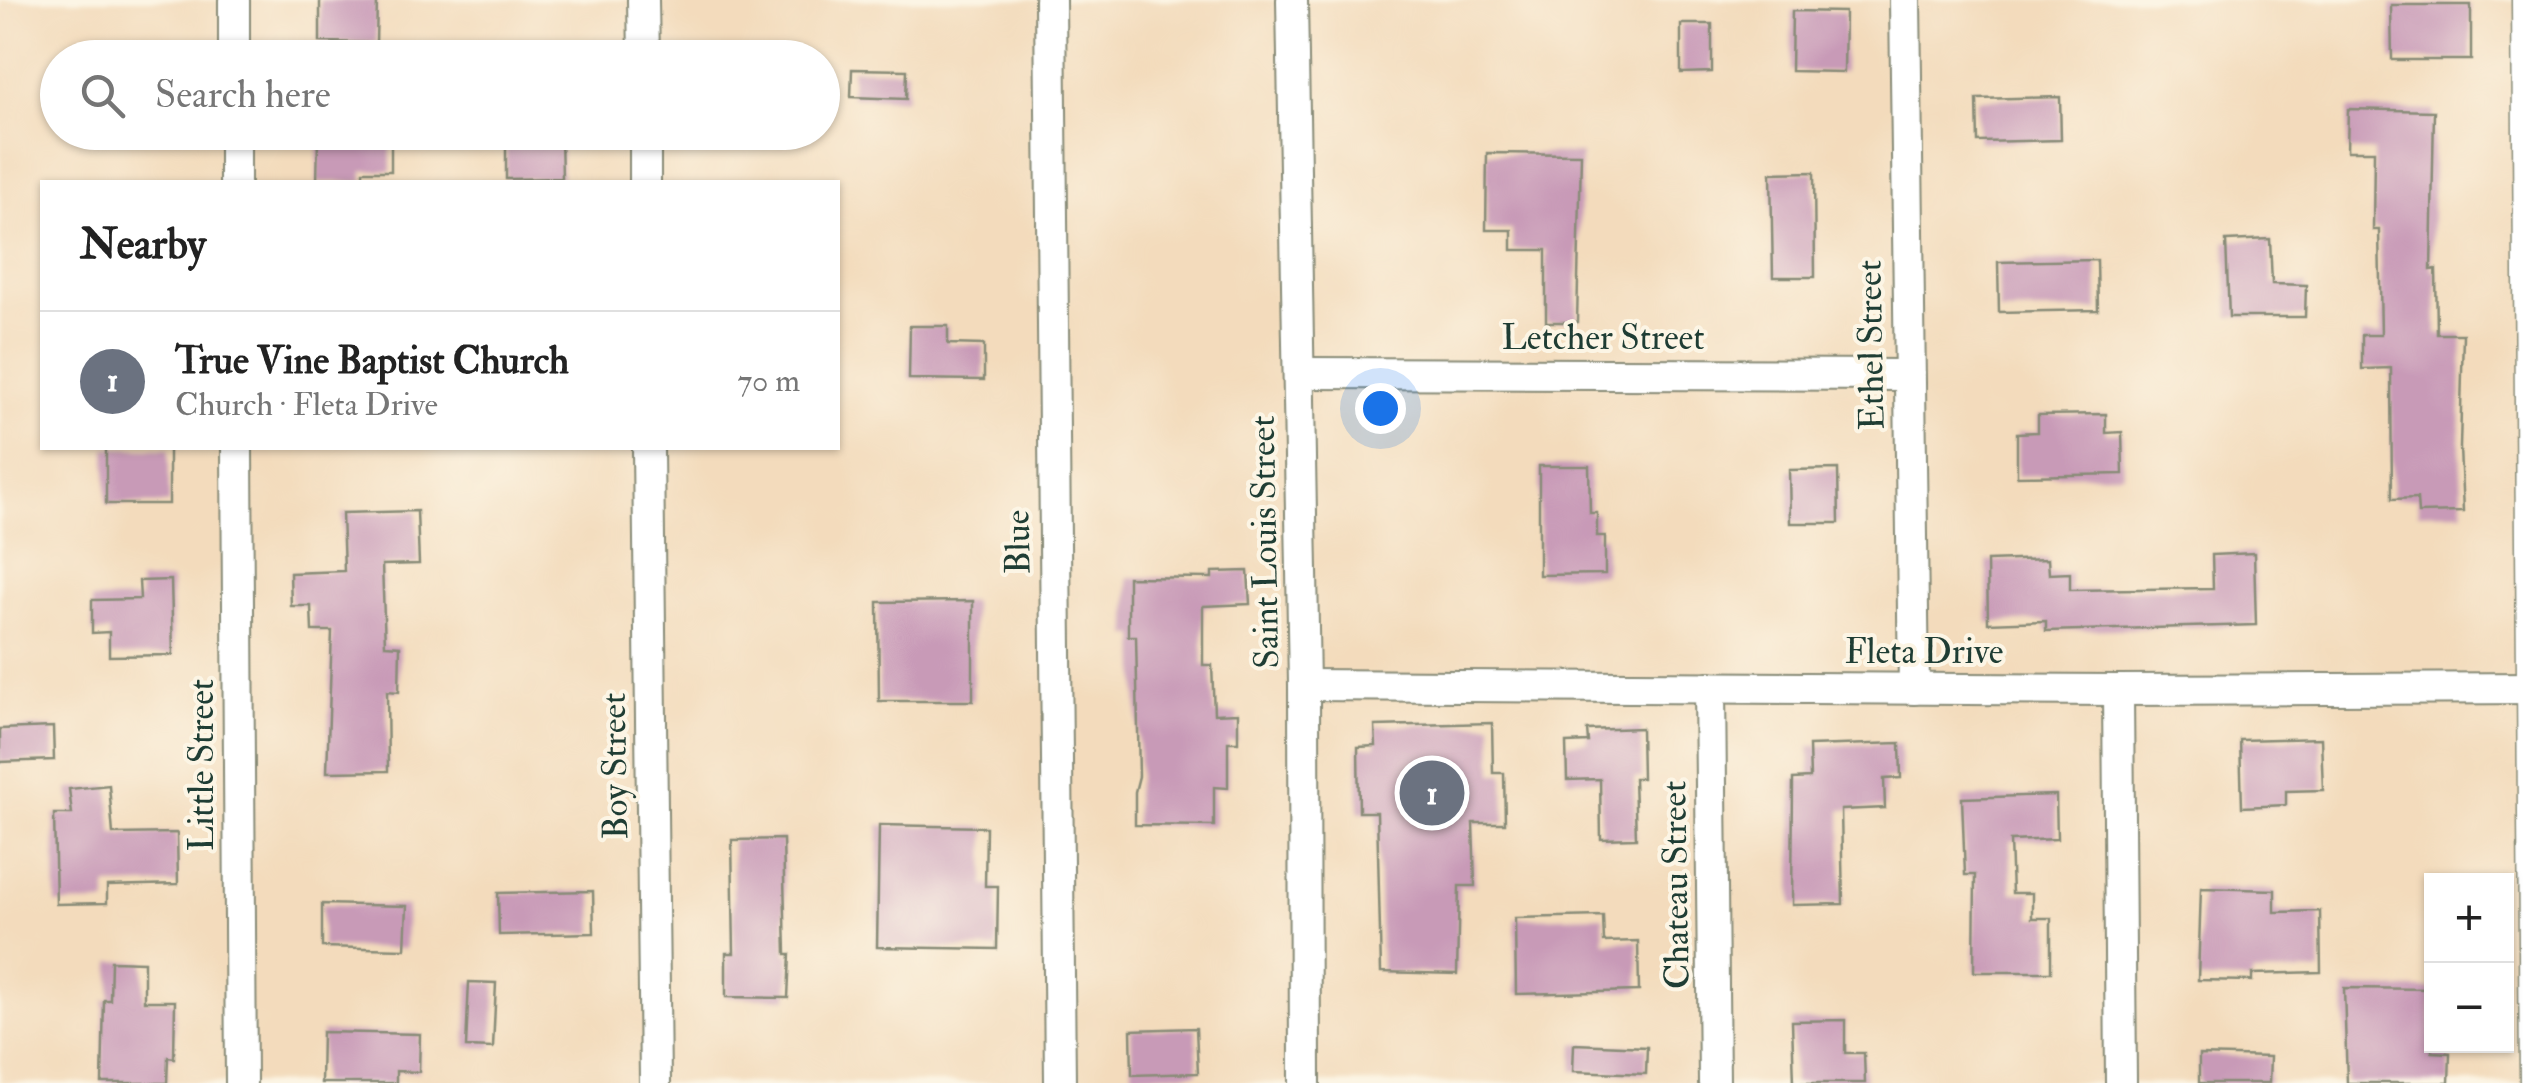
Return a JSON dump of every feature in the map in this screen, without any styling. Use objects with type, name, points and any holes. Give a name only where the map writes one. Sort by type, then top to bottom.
[{"type":"street","points":[[234,0],[234,40]]},
{"type":"street","points":[[643,0],[644,40]]},
{"type":"street","name":"Blue","points":[[1050,0],[1060,1083]]},
{"type":"street","name":"Saint Louis Street","points":[[1292,0],[1304,684],[1305,1083]]},
{"type":"street","name":"Ethel Street","points":[[1905,0],[1914,689]]},
{"type":"street","points":[[2530,0],[2540,390],[2539,1083]]},
{"type":"street","points":[[235,150],[235,180]]},
{"type":"street","points":[[644,150],[645,180]]},
{"type":"street","name":"Letcher Street","points":[[1299,373],[1907,375]]},
{"type":"street","name":"Little Street","points":[[237,450],[241,1083]]},
{"type":"street","name":"Boy Street","points":[[648,450],[654,1083]]},
{"type":"street","name":"Fleta Drive","points":[[1304,684],[2118,690],[2540,688]]},
{"type":"street","name":"Chateau Street","points":[[1710,687],[1714,1083]]},
{"type":"street","points":[[2118,690],[2121,1083]]},
{"type":"building","points":[[320,0],[377,0],[376,40],[320,40]]},
{"type":"building","points":[[2391,5],[2471,5],[2471,60],[2392,60]]},
{"type":"building","points":[[1792,11],[1845,12],[1844,72],[1791,71]]},
{"type":"building","points":[[1681,24],[1712,24],[1712,72],[1681,73]]},
{"type":"building","points":[[852,69],[907,70],[906,99],[851,97]]},
{"type":"building","points":[[2060,97],[2061,140],[1978,142],[1977,99]]},
{"type":"building","points":[[2348,109],[2434,111],[2431,270],[2436,269],[2437,334],[2463,334],[2463,512],[2418,513],[2417,498],[2392,499],[2391,368],[2362,369],[2362,335],[2381,335],[2379,230],[2373,230],[2374,151],[2347,151]]},
{"type":"building","points":[[318,150],[391,150],[391,171],[363,171],[363,180],[317,180]]},
{"type":"building","points":[[506,150],[561,150],[562,178],[506,179]]},
{"type":"building","points":[[1487,153],[1581,154],[1577,322],[1546,322],[1546,250],[1512,250],[1512,230],[1486,230]]},
{"type":"building","points":[[1814,172],[1815,277],[1773,277],[1771,173]]},
{"type":"building","points":[[2270,239],[2272,284],[2306,285],[2305,317],[2229,317],[2226,241]]},
{"type":"building","points":[[2097,260],[2098,310],[1999,312],[1998,262]]},
{"type":"building","points":[[910,326],[948,326],[948,344],[984,345],[984,380],[909,379]]},
{"type":"building","points":[[2106,414],[2106,433],[2122,432],[2123,474],[2017,476],[2017,433],[2038,432],[2038,415]]},
{"type":"building","points":[[106,450],[169,450],[169,504],[106,504]]},
{"type":"building","points":[[1539,466],[1589,466],[1590,513],[1597,513],[1597,536],[1605,536],[1605,574],[1539,575]]},
{"type":"building","points":[[1838,469],[1839,523],[1790,523],[1789,470]]},
{"type":"building","points":[[417,511],[419,564],[382,565],[385,645],[400,646],[399,692],[387,691],[388,771],[327,772],[332,631],[312,631],[311,606],[291,606],[290,573],[344,571],[342,513]]},
{"type":"building","points":[[2254,553],[2256,625],[2046,631],[2046,621],[1988,623],[1987,561],[2048,559],[2049,574],[2070,573],[2070,590],[2213,588],[2212,555]]},
{"type":"building","points":[[1248,571],[1250,604],[1203,606],[1203,665],[1212,665],[1214,714],[1238,713],[1238,742],[1228,742],[1228,788],[1214,787],[1214,826],[1135,825],[1139,776],[1136,636],[1128,636],[1128,577],[1212,578],[1212,572]]},
{"type":"building","points":[[171,580],[173,655],[109,656],[109,632],[92,633],[92,600],[140,599],[139,581]]},
{"type":"building","points":[[973,601],[973,701],[879,701],[878,602]]},
{"type":"building","points":[[1492,723],[1493,773],[1504,773],[1505,823],[1473,823],[1475,886],[1459,886],[1457,974],[1381,972],[1377,812],[1359,812],[1358,747],[1376,746],[1375,726]]},
{"type":"building","points":[[53,727],[54,760],[0,762],[0,729]]},
{"type":"building","points":[[1641,728],[1642,778],[1634,778],[1636,838],[1601,839],[1600,779],[1567,780],[1566,743],[1588,742],[1587,730]]},
{"type":"building","points":[[2321,738],[2323,790],[2286,791],[2286,805],[2242,807],[2240,740]]},
{"type":"building","points":[[1900,743],[1901,778],[1884,779],[1885,808],[1841,810],[1843,904],[1792,905],[1793,779],[1810,778],[1809,746]]},
{"type":"building","points":[[109,785],[113,834],[177,833],[178,884],[107,886],[107,903],[56,904],[54,814],[72,814],[69,789]]},
{"type":"building","points":[[2056,795],[2057,839],[2010,841],[2012,893],[2032,893],[2032,918],[2051,918],[2051,972],[1974,972],[1975,875],[1965,875],[1962,798]]},
{"type":"building","points":[[879,825],[986,827],[985,886],[998,886],[997,949],[877,947]]},
{"type":"building","points":[[783,839],[786,954],[790,954],[788,998],[726,997],[726,953],[734,953],[732,840]]},
{"type":"building","points":[[2201,888],[2275,890],[2275,912],[2320,911],[2321,972],[2252,974],[2252,981],[2198,980]]},
{"type":"building","points":[[593,891],[594,933],[499,935],[498,893]]},
{"type":"building","points":[[322,904],[407,906],[405,949],[322,947]]},
{"type":"building","points":[[1603,916],[1604,942],[1638,941],[1639,991],[1516,994],[1515,918]]},
{"type":"building","points":[[111,961],[144,962],[144,1001],[175,1001],[174,1058],[168,1057],[167,1083],[102,1083],[104,1000],[110,1000]]},
{"type":"building","points":[[469,982],[496,983],[493,1048],[466,1047]]},
{"type":"building","points":[[2344,988],[2424,989],[2424,1053],[2450,1053],[2449,1083],[2347,1083]]},
{"type":"building","points":[[1845,1020],[1845,1053],[1864,1053],[1865,1083],[1794,1083],[1792,1021]]},
{"type":"building","points":[[1196,1028],[1198,1073],[1132,1075],[1131,1030]]},
{"type":"building","points":[[322,1032],[420,1034],[419,1072],[396,1071],[396,1083],[321,1083]]},
{"type":"building","points":[[1574,1044],[1647,1047],[1646,1074],[1573,1071]]},
{"type":"building","points":[[2199,1055],[2270,1057],[2269,1083],[2199,1083]]},
{"type":"place","name":"True Vine Baptist Church","points":[[1432,793]]}]
